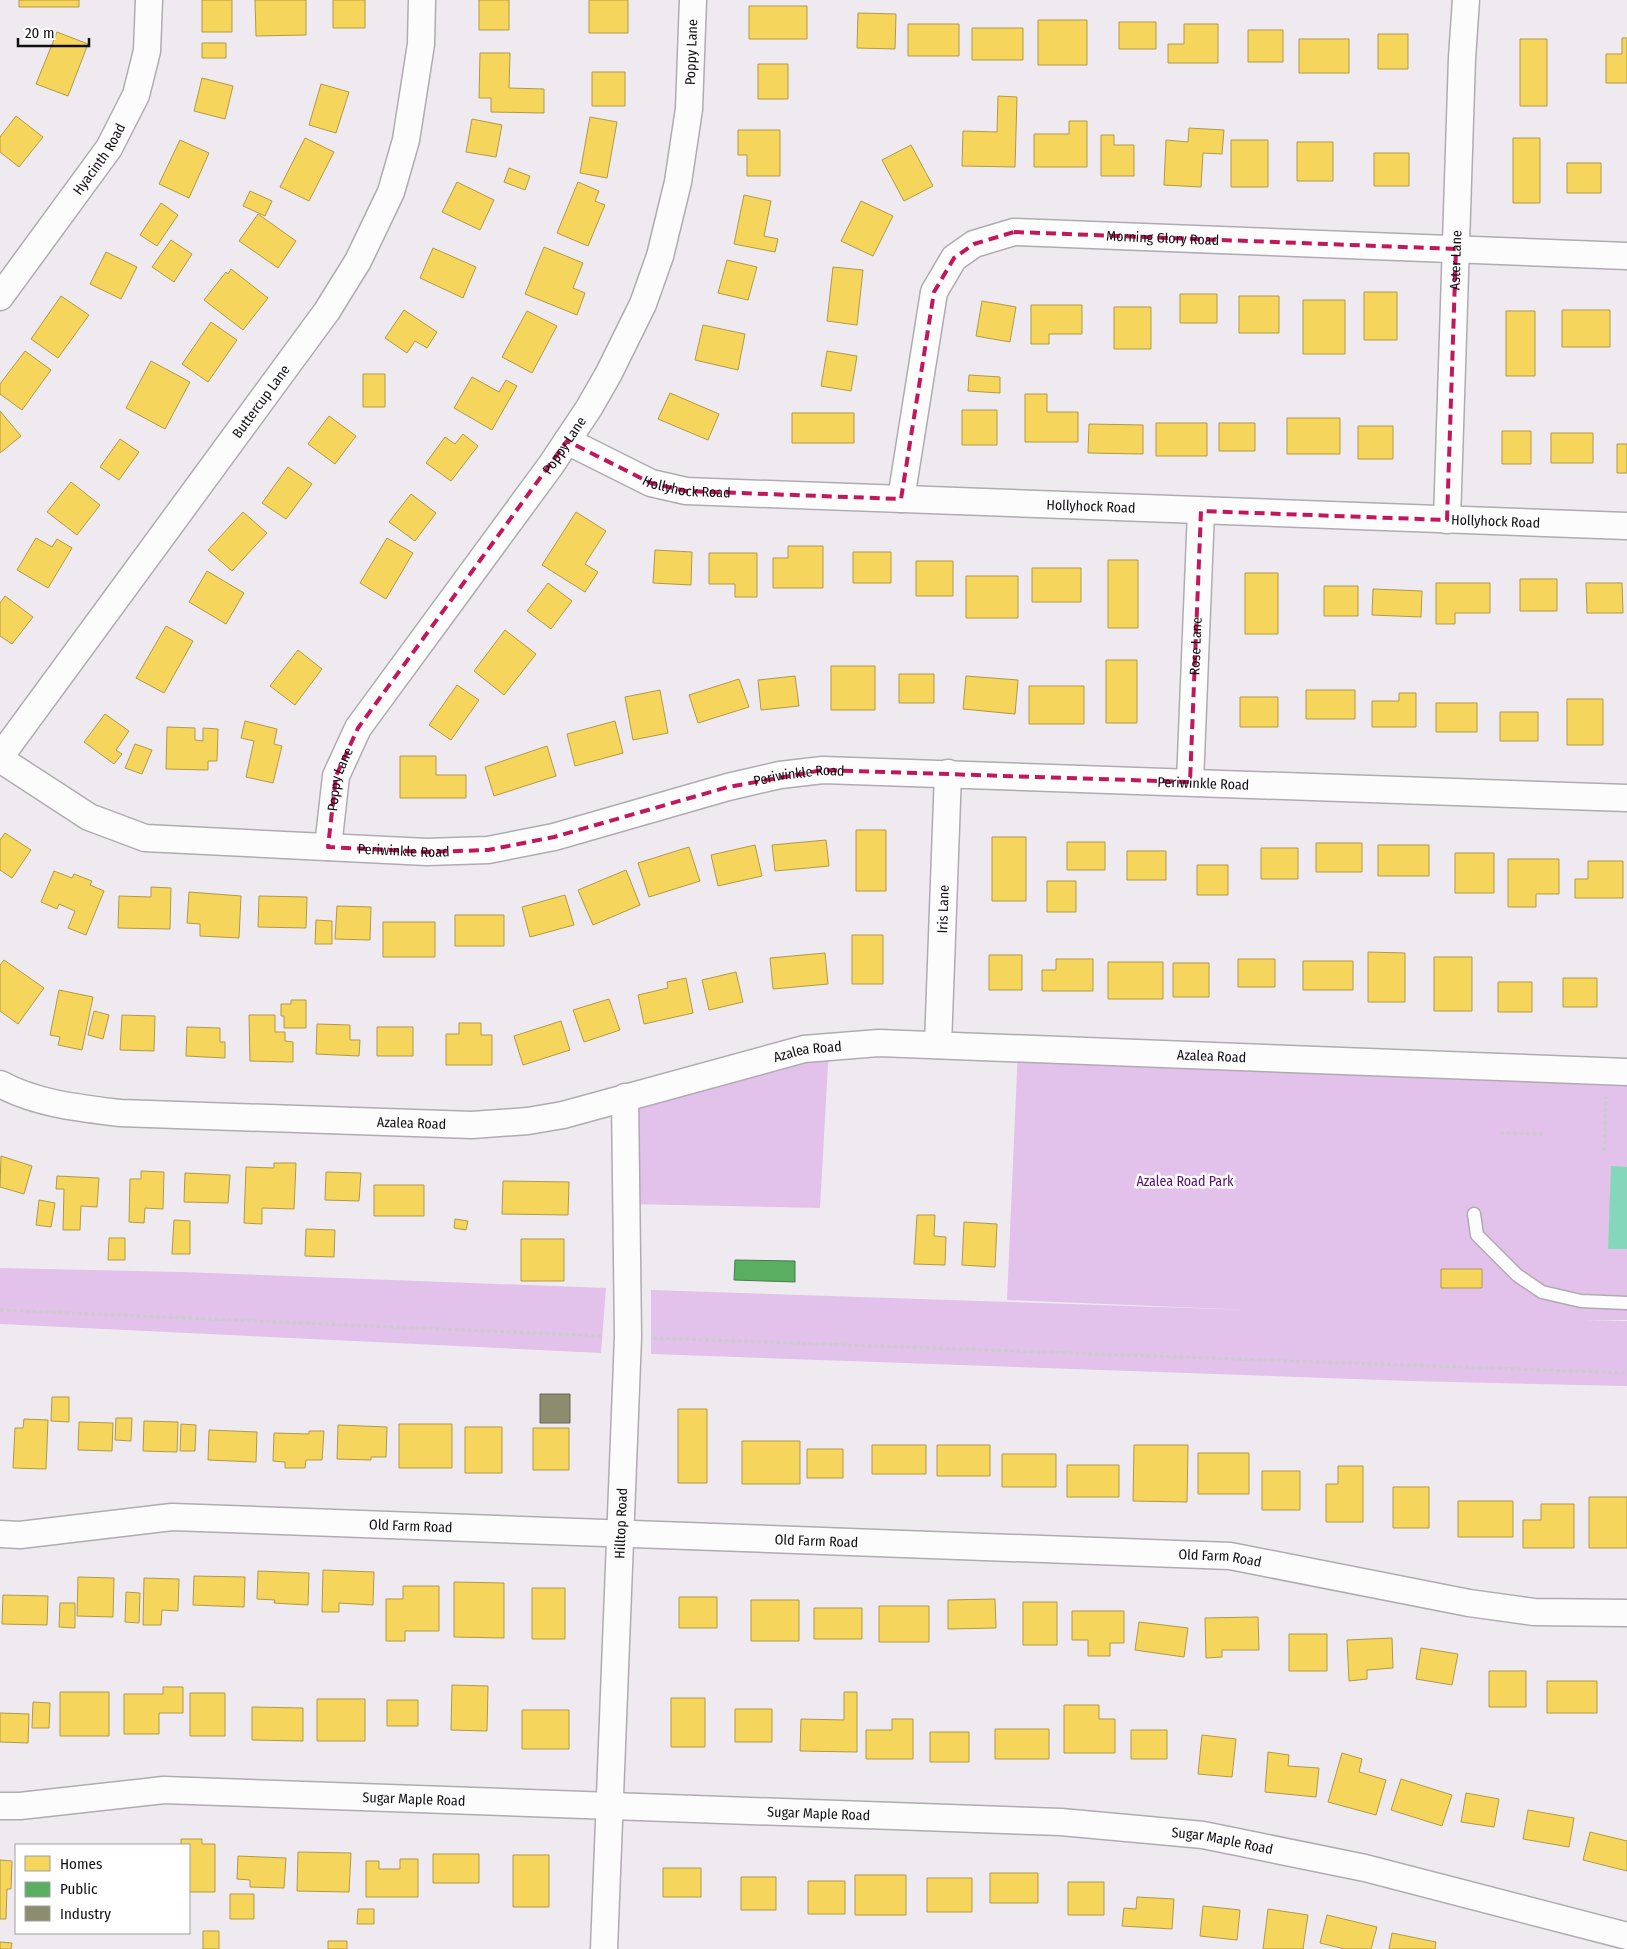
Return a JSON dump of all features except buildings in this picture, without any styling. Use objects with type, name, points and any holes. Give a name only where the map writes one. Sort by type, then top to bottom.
[{"type":"street","name":"Hyacinth Road","points":[[0,297],[109,148],[136,95],[147,51],[149,0]]},
{"type":"street","name":"Buttercup Lane","points":[[0,758],[327,311],[358,261],[391,192],[406,140],[421,44],[422,0]]},
{"type":"street","name":"Poppy Lane","points":[[328,846],[336,776],[358,728],[551,465],[590,408],[643,304],[660,256],[678,182],[689,109],[693,0]]},
{"type":"street","name":"Aster Lane","points":[[1447,520],[1462,58],[1466,0]]},
{"type":"street","name":"Morning Glory Road","points":[[901,499],[934,292],[954,258],[974,244],[1014,232],[1627,256]]},
{"type":"street","name":"Hollyhock Road","points":[[567,441],[651,483],[686,491],[1627,526]]},
{"type":"street","name":"Rose Lane","points":[[1190,782],[1201,511]]},
{"type":"street","name":"Periwinkle Road","points":[[0,758],[89,817],[145,838],[428,852],[488,850],[554,837],[728,787],[780,775],[823,770],[1627,798]]},
{"type":"street","name":"Iris Lane","points":[[938,1045],[948,773]]},
{"type":"street","name":"Azalea Road","points":[[0,1084],[16,1092],[68,1107],[120,1112],[472,1125],[546,1118],[804,1049],[878,1043],[1617,1071]]},
{"type":"street","name":"Hilltop Road","points":[[604,1949],[628,1337],[625,1097]]},
{"type":"street","name":"Old Farm Road","points":[[0,1534],[20,1535],[172,1517],[1230,1556],[1469,1603],[1534,1612],[1627,1613]]},
{"type":"street","name":"Sugar Maple Road","points":[[0,1806],[20,1806],[164,1790],[1061,1822],[1203,1835],[1365,1868],[1627,1936]]},
{"type":"lane","points":[[1474,1214],[1477,1235],[1516,1275],[1542,1292],[1581,1301],[1627,1303]]},
{"type":"path","points":[[1604,1151],[1617,1071]]},
{"type":"path","points":[[1500,1133],[1543,1134]]},
{"type":"path","points":[[0,1310],[628,1337],[1627,1373]]},
{"type":"highlighted area","points":[[1014,232],[1456,249],[1447,520],[1201,511],[1190,782],[823,770],[728,787],[554,837],[488,850],[427,852],[328,847],[336,776],[358,728],[567,441],[651,483],[686,491],[901,499],[934,292],[954,258],[974,244]]},
{"type":"green space","points":[[829,1047],[820,1208],[628,1204],[625,1097]]},
{"type":"green space","name":"Azalea Road Park","points":[[1018,1048],[1627,1072],[1627,1320],[1584,1320],[1627,1321],[1627,1386],[1410,1381],[651,1354],[651,1290],[1249,1310],[1007,1300]]},
{"type":"green space","points":[[0,1268],[181,1272],[606,1288],[601,1353],[0,1324]]},
{"type":"shaded area","points":[[1611,1166],[1627,1167],[1627,1249],[1608,1249]]}]
